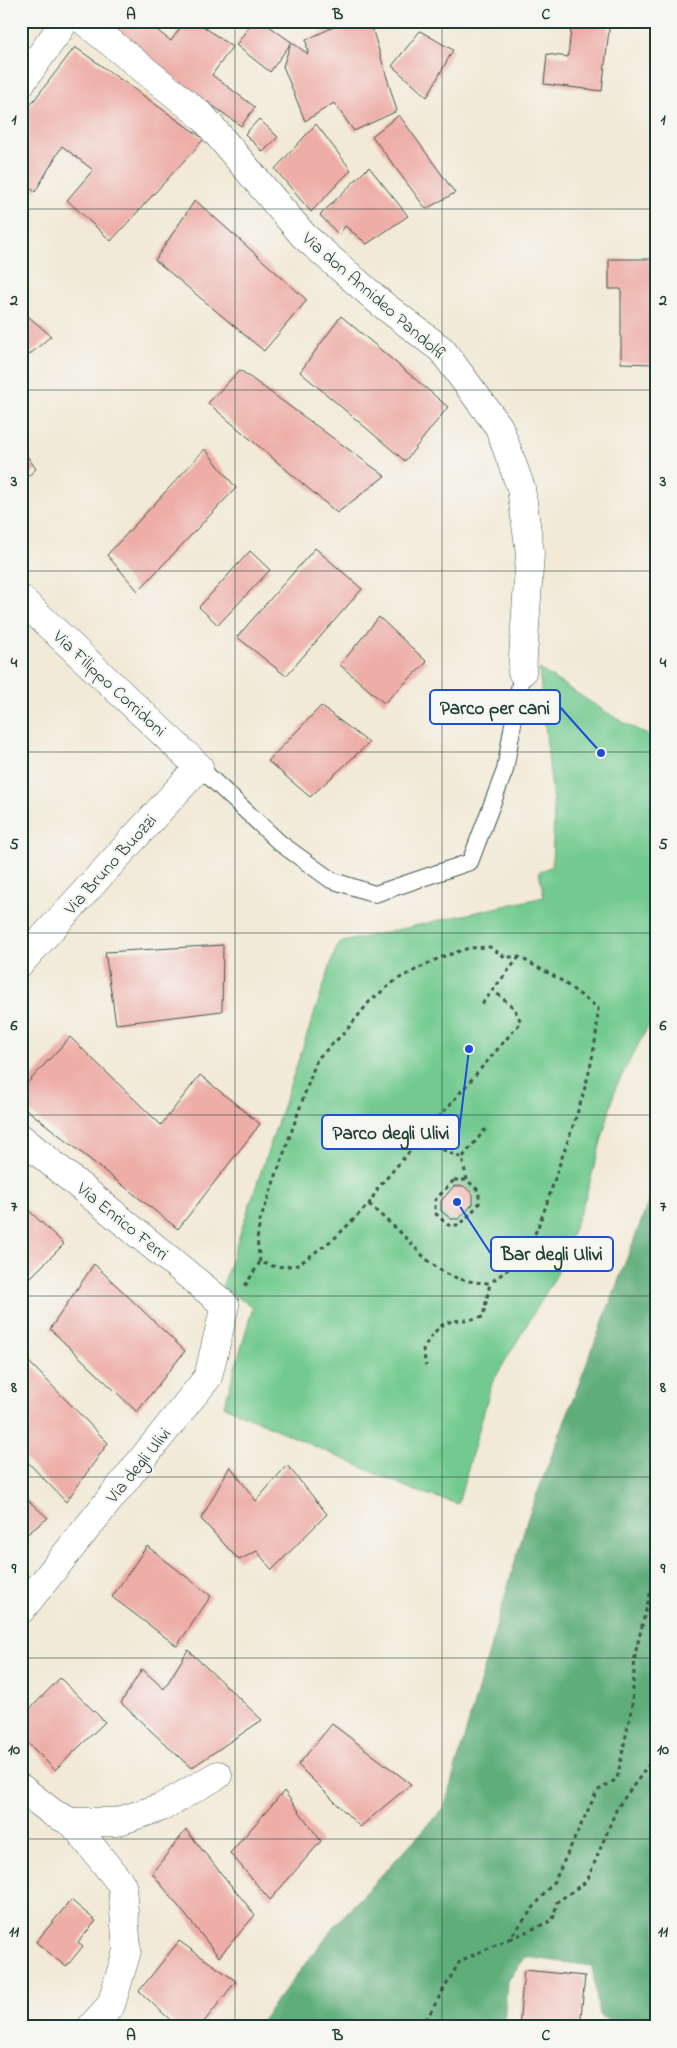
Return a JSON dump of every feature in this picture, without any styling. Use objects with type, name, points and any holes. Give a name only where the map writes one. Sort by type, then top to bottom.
[{"type":"street","points":[[21,83],[61,27],[60,21]]},
{"type":"street","name":"Via don Annideo Pandolfi","points":[[84,21],[203,117],[304,236],[382,304],[442,350],[498,427],[521,488],[530,553],[522,672]]},
{"type":"street","name":"Via Filippo Corridoni","points":[[21,599],[199,767]]},
{"type":"street","name":"Via Bruno Buozzi","points":[[21,962],[199,767]]},
{"type":"street","name":"Via Enrico Ferri","points":[[21,1138],[225,1305]]},
{"type":"street","name":"Via degli Ulivi","points":[[21,1610],[208,1377],[225,1305]]},
{"type":"street","points":[[82,1827],[116,1822],[162,1807],[218,1775]]},
{"type":"street","points":[[21,1788],[52,1813],[82,1827],[122,1885],[127,1951],[111,2005],[91,2027]]},
{"type":"lane","points":[[199,767],[280,842],[331,880],[374,894],[470,862],[504,770],[522,672]]},
{"type":"path","points":[[225,1305],[238,1298],[260,1262],[257,1240],[260,1220],[317,1059],[381,990],[418,967],[469,948],[490,948],[505,957],[519,957],[558,980],[598,1008],[598,1036],[568,1140],[546,1207],[528,1248],[510,1268],[490,1283],[483,1317],[471,1320],[456,1319],[439,1326],[423,1349],[426,1366]]},
{"type":"path","points":[[482,1004],[519,957]]},
{"type":"path","points":[[260,1262],[276,1267],[298,1265],[336,1237],[368,1204],[378,1188],[521,1022],[514,1008],[493,990]]},
{"type":"path","points":[[462,1158],[488,1126]]},
{"type":"path","points":[[423,1136],[432,1145],[462,1158]]},
{"type":"path","points":[[462,1158],[467,1180],[479,1191],[479,1204],[460,1224],[448,1225],[436,1213],[435,1200],[454,1180],[467,1180]]},
{"type":"path","points":[[368,1204],[403,1235],[436,1269],[461,1280],[490,1283]]},
{"type":"path","points":[[510,1939],[555,1880],[597,1791],[617,1779],[632,1706],[635,1654],[656,1570]]},
{"type":"path","points":[[422,2027],[460,1961],[554,1920],[557,1902],[587,1881],[617,1808],[656,1755]]},
{"type":"green space","points":[[539,669],[614,717],[651,737],[656,768],[656,1011],[616,1087],[586,1196],[556,1276],[492,1383],[458,1504],[413,1490],[224,1406],[253,1307],[222,1287],[338,943],[544,897],[539,872],[552,866],[554,811]]},
{"type":"green space","points":[[656,1182],[656,2027],[623,2027],[599,2015],[592,1966],[526,1957],[507,1981],[504,2027],[256,2027],[338,1922],[444,1808],[527,1520]]},
{"type":"building","points":[[95,21],[161,21],[158,31],[171,41],[185,21],[196,21],[232,47],[212,75],[255,107],[241,126]]},
{"type":"building","points":[[253,21],[262,21],[308,54],[306,40],[346,21],[370,21],[397,111],[354,131],[334,103],[305,121],[283,66],[291,43],[270,72],[236,45]]},
{"type":"building","points":[[572,21],[610,21],[602,91],[544,84],[547,54],[568,57]]},
{"type":"building","points":[[420,31],[453,50],[427,97],[392,66]]},
{"type":"building","points":[[75,47],[204,139],[111,241],[67,200],[93,170],[62,146],[35,192],[21,180],[21,117]]},
{"type":"building","points":[[399,115],[455,193],[426,209],[372,136]]},
{"type":"building","points":[[259,119],[278,137],[263,152],[245,134]]},
{"type":"building","points":[[316,124],[351,170],[311,212],[275,169]]},
{"type":"building","points":[[369,167],[408,216],[367,244],[345,226],[339,235],[320,215]]},
{"type":"building","points":[[195,200],[307,300],[264,351],[155,260]]},
{"type":"building","points":[[609,259],[656,259],[655,364],[621,363],[621,289],[609,289]]},
{"type":"building","points":[[21,310],[51,336],[21,362]]},
{"type":"building","points":[[341,316],[448,407],[405,461],[300,372]]},
{"type":"building","points":[[240,370],[385,476],[337,513],[208,403]]},
{"type":"building","points":[[21,447],[36,469],[21,483]]},
{"type":"building","points":[[205,449],[236,488],[138,591],[107,555]]},
{"type":"building","points":[[315,548],[362,589],[286,676],[237,637]]},
{"type":"building","points":[[250,551],[270,570],[218,625],[199,607]]},
{"type":"building","points":[[379,617],[427,662],[384,703],[340,665]]},
{"type":"building","points":[[321,706],[369,743],[310,797],[268,761]]},
{"type":"building","points":[[223,945],[222,1011],[116,1024],[105,952]]},
{"type":"building","points":[[70,1037],[161,1125],[200,1075],[260,1124],[178,1229],[21,1105],[21,1090]]},
{"type":"building","points":[[454,1186],[464,1186],[473,1194],[473,1204],[459,1219],[451,1219],[441,1211],[441,1201]]},
{"type":"building","points":[[21,1203],[64,1244],[21,1287]]},
{"type":"building","points":[[94,1264],[185,1351],[137,1412],[50,1329]]},
{"type":"building","points":[[28,1361],[108,1443],[66,1502],[21,1455],[21,1368]]},
{"type":"building","points":[[287,1465],[327,1514],[272,1570],[257,1551],[239,1560],[201,1519],[230,1466],[256,1501]]},
{"type":"building","points":[[21,1494],[48,1518],[21,1539]]},
{"type":"building","points":[[147,1546],[211,1596],[177,1646],[112,1597]]},
{"type":"building","points":[[188,1650],[262,1720],[191,1768],[121,1703],[142,1669],[164,1689]]},
{"type":"building","points":[[60,1678],[105,1722],[55,1770],[21,1736],[21,1718]]},
{"type":"building","points":[[332,1724],[411,1784],[360,1827],[298,1765]]},
{"type":"building","points":[[284,1791],[321,1841],[270,1900],[230,1853]]},
{"type":"building","points":[[186,1830],[255,1915],[219,1957],[152,1873]]},
{"type":"building","points":[[71,1900],[96,1921],[78,1942],[83,1946],[66,1967],[36,1942]]},
{"type":"building","points":[[179,1941],[236,1981],[200,2027],[178,2027],[139,1991]]},
{"type":"building","points":[[524,1970],[585,1976],[580,2027],[519,2027]]},
{"type":"place","name":"Parco per cani","points":[[601,753]]},
{"type":"place","name":"Parco degli Ulivi","points":[[469,1049]]},
{"type":"place","name":"Bar degli Ulivi","points":[[457,1202]]}]
